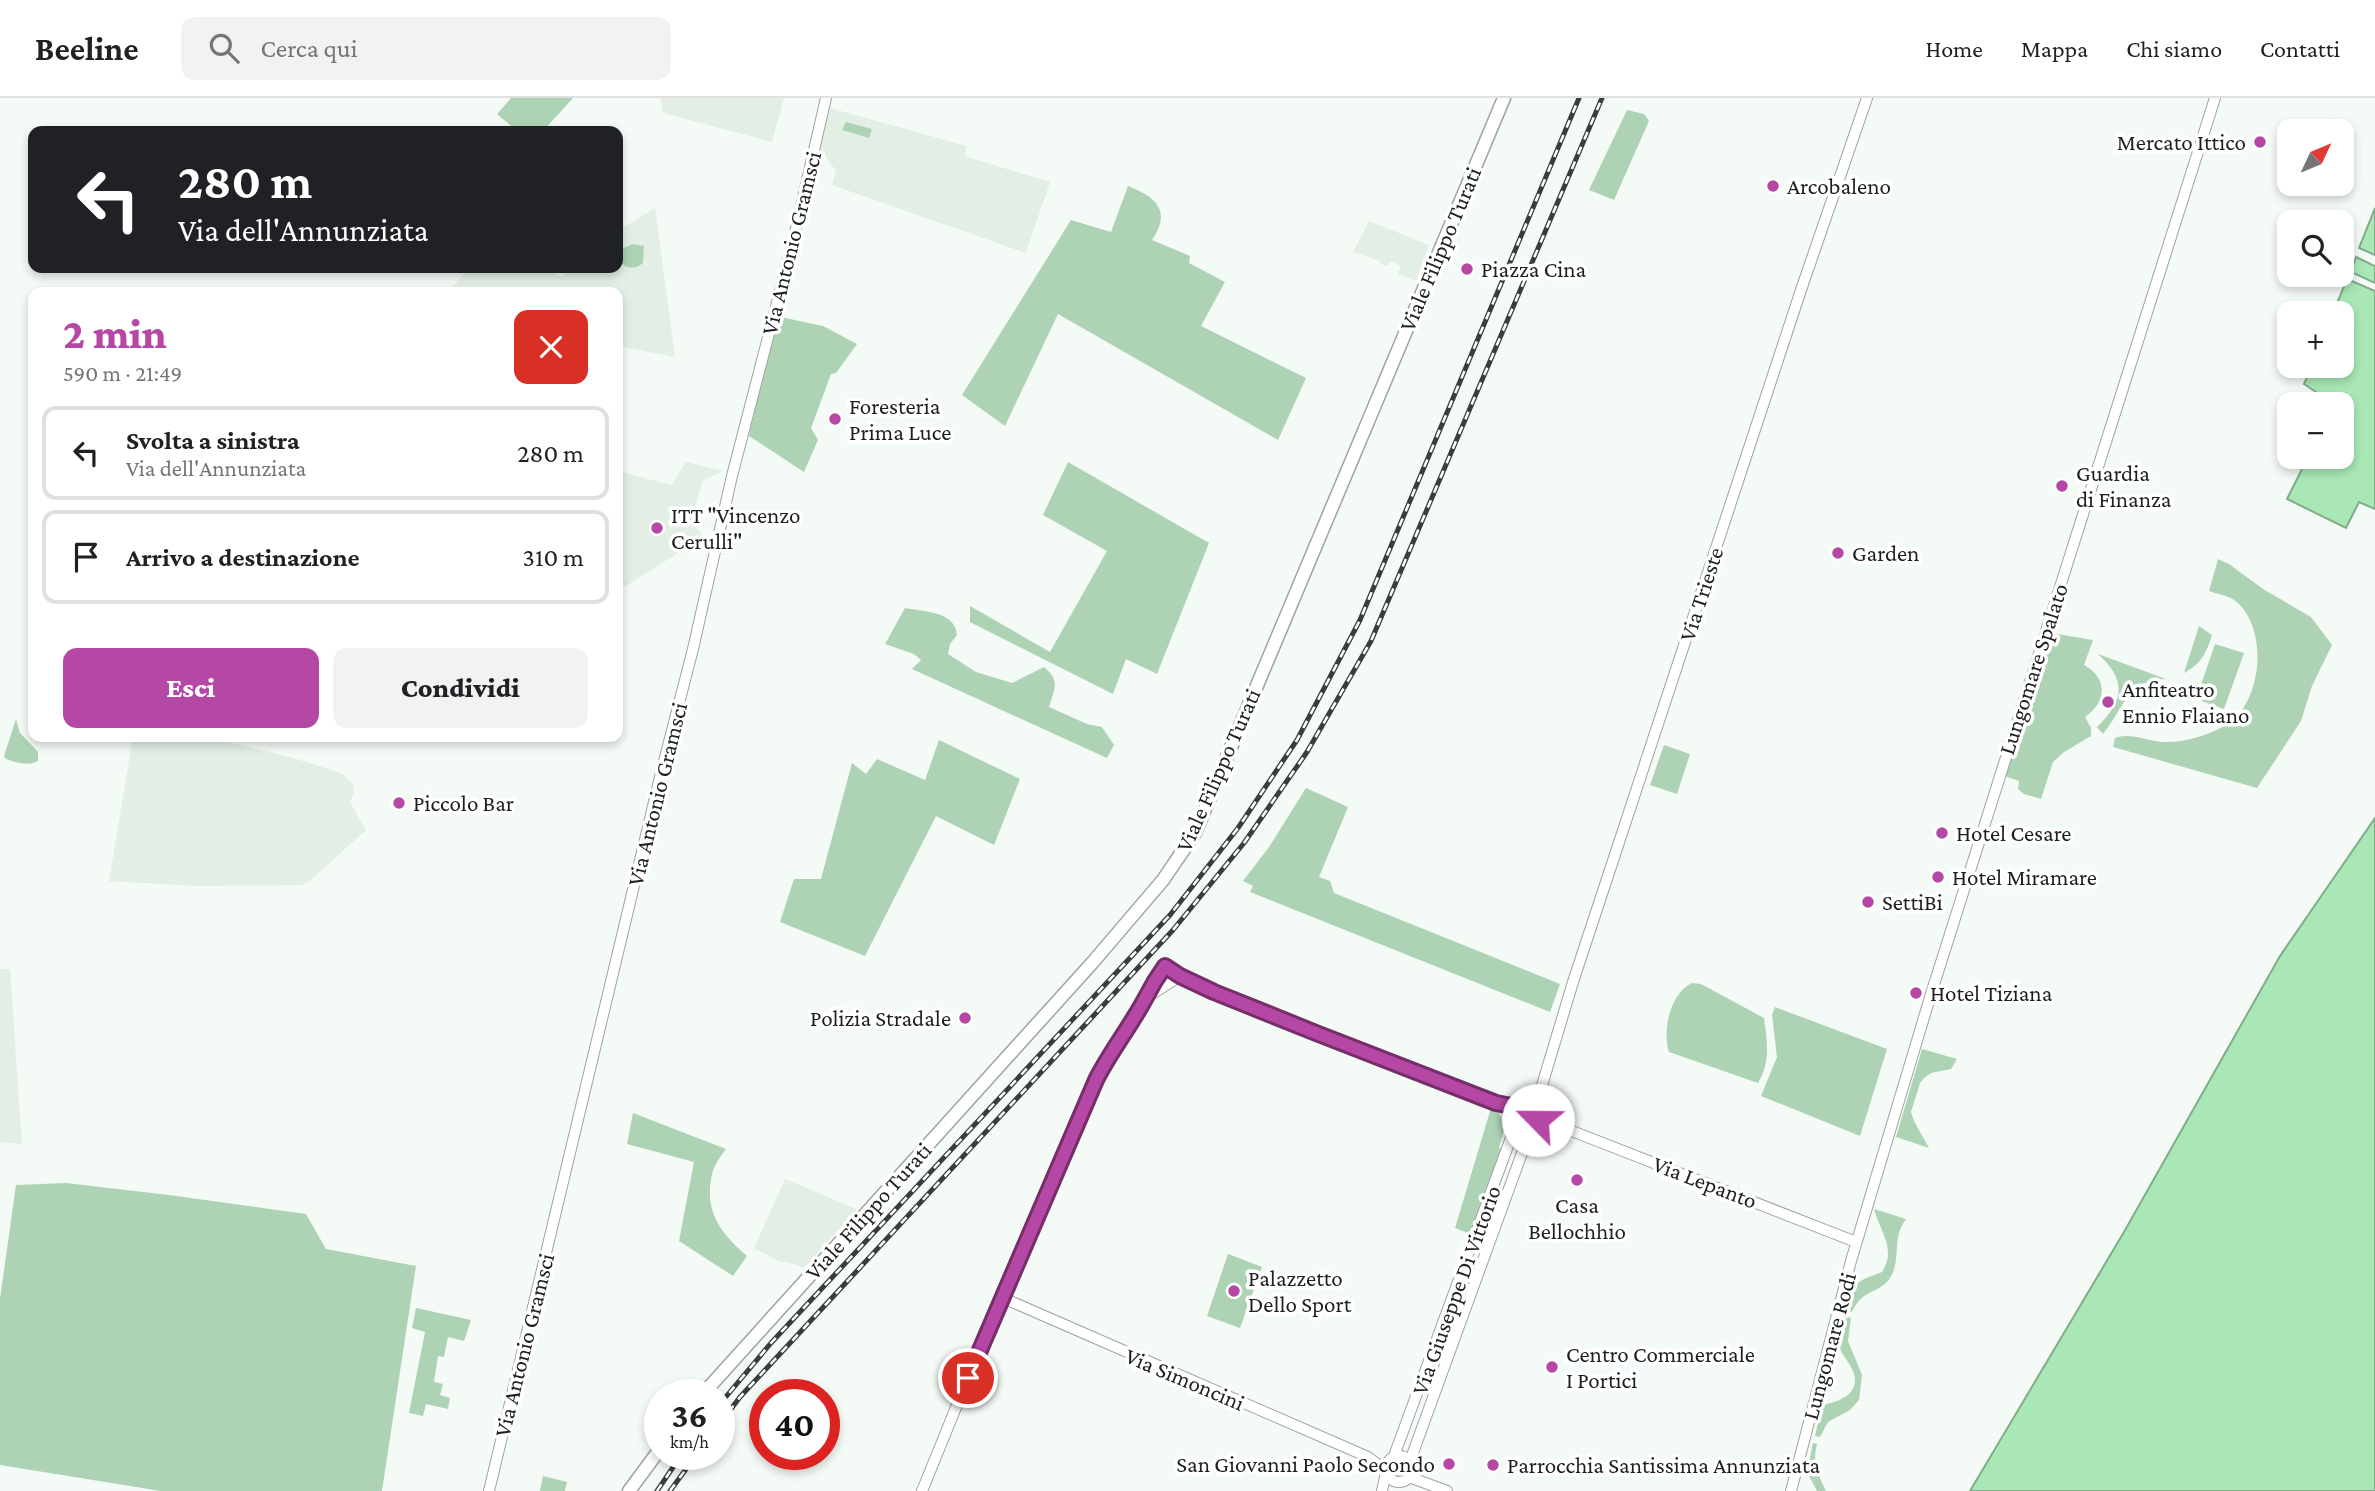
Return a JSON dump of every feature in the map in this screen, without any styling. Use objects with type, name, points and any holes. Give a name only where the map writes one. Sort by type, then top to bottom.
[{"type":"main road","name":"Viale Filippo Turati","points":[[716,1379],[1093,962],[1163,880],[1195,833],[1504,98]]},
{"type":"main road","points":[[629,1491],[644,1470]]},
{"type":"street","name":"Via Antonio Gramsci","points":[[489,1491],[662,768],[693,649],[732,476],[794,237],[826,98]]},
{"type":"street","name":"Via Trieste","points":[[1530,1111],[1539,1091],[1801,290],[1867,98]]},
{"type":"street","name":"Lungomare Spalato","points":[[1856,1242],[2018,715],[2215,98]]},
{"type":"street","name":"Via Lepanto","points":[[1145,998],[1165,966],[1180,976],[1225,996],[1496,1103],[1530,1111],[1553,1124],[1856,1242]]},
{"type":"street","points":[[922,1491],[1096,1080],[1145,998],[1180,976]]},
{"type":"street","name":"Via Lepanto","points":[[1496,1103],[1516,1122]]},
{"type":"street","points":[[1533,1130],[1538,1123],[1530,1111],[1518,1113],[1516,1122],[1523,1131],[1533,1130],[1553,1124]]},
{"type":"street","name":"Via Giuseppe Di Vittorio","points":[[1386,1471],[1516,1122]]},
{"type":"street","name":"Via Giuseppe Di Vittorio","points":[[1397,1491],[1409,1472],[1533,1130]]},
{"type":"street","name":"Lungomare Rodi","points":[[1791,1491],[1856,1242]]},
{"type":"street","name":"Via Simoncini","points":[[1003,1298],[1368,1457],[1386,1471],[1393,1481],[1409,1472],[1403,1456],[1368,1457]]},
{"type":"street","points":[[1382,1491],[1386,1471]]},
{"type":"street","points":[[1409,1472],[1447,1491]]},
{"type":"shaded area","points":[[511,98],[573,98],[548,126],[511,126],[497,114]]},
{"type":"shaded area","points":[[661,98],[784,98],[772,142],[663,113]]},
{"type":"shaded area","points":[[830,108],[967,146],[964,156],[1050,182],[1026,253],[832,185],[836,171],[824,154],[817,153]]},
{"type":"shaded area","points":[[1627,110],[1644,114],[1649,121],[1614,200],[1589,190]]},
{"type":"shaded area","points":[[846,122],[872,129],[869,138],[842,130]]},
{"type":"shaded area","points":[[1128,186],[1146,195],[1158,206],[1161,221],[1152,240],[1190,256],[1189,263],[1225,282],[1201,326],[1306,378],[1278,440],[1058,314],[1005,426],[962,395],[1071,220],[1111,232]]},
{"type":"shaded area","points":[[655,208],[675,357],[623,347],[623,287],[452,287],[465,273],[554,273],[560,277],[567,273],[623,273],[623,228]]},
{"type":"shaded area","points":[[2375,208],[2375,255],[2359,248]]},
{"type":"shaded area","points":[[1369,221],[1429,245],[1416,281],[1398,274],[1401,266],[1390,261],[1388,266],[1353,252]]},
{"type":"shaded area","points":[[632,244],[644,246],[643,263],[631,268],[625,266],[623,248]]},
{"type":"shaded area","points":[[2356,257],[2375,266],[2375,283],[2354,273]]},
{"type":"shaded area","points":[[2354,282],[2375,291],[2375,509],[2359,502],[2346,528],[2287,499],[2302,469],[2354,469],[2354,392],[2316,392],[2304,384],[2307,378],[2354,378],[2354,301],[2338,301],[2344,287],[2354,287]]},
{"type":"shaded area","points":[[776,316],[823,326],[857,344],[836,373],[831,374],[811,428],[818,440],[804,472],[749,436]]},
{"type":"shaded area","name":"ITT \"Vincenzo Cerulli\"","points":[[686,462],[723,471],[702,481],[692,519],[703,537],[623,588],[623,472],[671,485]]},
{"type":"shaded area","points":[[1068,462],[1209,543],[1157,674],[1126,659],[1113,694],[970,622],[970,606],[1050,652],[1107,551],[1043,515]]},
{"type":"shaded area","points":[[2218,559],[2311,617],[2332,645],[2312,686],[2301,721],[2257,788],[2113,747],[2115,738],[2121,736],[2170,742],[2202,736],[2224,726],[2237,716],[2247,702],[2254,684],[2257,646],[2246,612],[2231,598],[2209,591]]},
{"type":"shaded area","points":[[905,608],[938,614],[951,621],[957,635],[950,644],[948,654],[976,672],[1012,683],[1044,667],[1054,681],[1049,707],[1087,724],[1102,727],[1114,745],[1107,758],[912,669],[921,660],[914,654],[885,644]]},
{"type":"shaded area","points":[[2199,626],[2212,635],[2202,658],[2184,673]]},
{"type":"shaded area","points":[[2051,633],[2093,640],[2084,665],[2097,676],[2102,690],[2098,704],[2085,717],[2091,728],[2091,736],[2053,762],[2041,799],[2024,794],[2018,789],[2019,781],[2005,776]]},
{"type":"shaded area","points":[[2215,644],[2244,653],[2224,709],[2196,699]]},
{"type":"shaded area","points":[[2098,654],[2166,679],[2153,680],[2135,690],[2103,734],[2097,727],[2113,708],[2117,699],[2118,682]]},
{"type":"shaded area","points":[[16,719],[20,733],[38,752],[38,761],[14,762],[4,756]]},
{"type":"shaded area","points":[[939,740],[1020,779],[994,845],[936,816],[865,956],[780,922],[794,879],[821,879],[852,763],[866,774],[877,759],[925,780]]},
{"type":"shaded area","points":[[132,742],[226,742],[290,757],[341,773],[353,784],[354,792],[350,802],[366,830],[302,885],[197,886],[109,881]]},
{"type":"shaded area","points":[[1664,745],[1690,754],[1677,794],[1650,785]]},
{"type":"shaded area","points":[[1306,788],[1348,807],[1319,877],[1330,881],[1334,893],[1560,984],[1550,1012],[1250,892],[1253,886],[1243,881],[1269,847]]},
{"type":"shaded area","points":[[2375,818],[2375,1491],[1970,1491],[2124,1232],[2280,956]]},
{"type":"shaded area","points":[[0,969],[10,969],[22,1144],[0,1142]]},
{"type":"shaded area","points":[[1692,983],[1701,984],[1764,1018],[1766,1059],[1758,1083],[1669,1052],[1667,1024],[1673,1004],[1684,988]]},
{"type":"shaded area","points":[[1775,1007],[1887,1049],[1860,1136],[1761,1096],[1777,1057],[1772,1015]]},
{"type":"shaded area","points":[[1922,1049],[1957,1059],[1951,1069],[1931,1073],[1920,1083],[1911,1112],[1929,1148],[1896,1137]]},
{"type":"shaded area","points":[[1491,1108],[1499,1113],[1505,1126],[1499,1148],[1503,1150],[1471,1234],[1455,1228]]},
{"type":"shaded area","points":[[633,1113],[726,1149],[713,1171],[710,1199],[712,1210],[722,1230],[747,1256],[733,1276],[679,1241],[694,1162],[627,1144]]},
{"type":"shaded area","points":[[785,1179],[857,1209],[804,1268],[780,1262],[754,1248]]},
{"type":"shaded area","points":[[66,1183],[306,1214],[326,1249],[416,1266],[382,1491],[161,1491],[0,1465],[0,1299],[16,1185]]},
{"type":"shaded area","points":[[1874,1209],[1906,1219],[1901,1226],[1894,1271],[1890,1278],[1861,1299],[1852,1312],[1845,1310],[1850,1288],[1882,1272],[1888,1256],[1886,1240]]},
{"type":"shaded area","name":"Palazzetto Dello Sport","points":[[1228,1254],[1262,1267],[1240,1328],[1207,1316]]},
{"type":"shaded area","points":[[416,1308],[471,1320],[464,1341],[448,1337],[444,1357],[438,1356],[434,1382],[443,1384],[440,1395],[450,1398],[448,1409],[426,1404],[423,1416],[409,1413],[425,1332],[412,1328]]},
{"type":"shaded area","points":[[1843,1316],[1851,1318],[1848,1341],[1862,1375],[1859,1400],[1850,1410],[1828,1422],[1820,1437],[1815,1436],[1822,1405],[1848,1395],[1855,1384],[1852,1369],[1838,1344]]},
{"type":"shaded area","points":[[1813,1443],[1817,1444],[1818,1474],[1826,1491],[1817,1491],[1807,1472]]},
{"type":"shaded area","points":[[1399,1457],[1408,1460],[1411,1469],[1408,1478],[1399,1481],[1390,1478],[1387,1469],[1390,1460]]},
{"type":"shaded area","points":[[543,1476],[567,1482],[565,1491],[540,1491]]},
{"type":"railway","points":[[735,1386],[771,1343],[1170,915],[1238,828],[1297,740],[1360,620],[1579,98]]},
{"type":"railway","points":[[735,1404],[1173,930],[1244,843],[1307,752],[1371,641],[1602,98]]},
{"type":"railway","points":[[657,1491],[671,1470]]},
{"type":"railway","points":[[670,1491],[685,1470]]},
{"type":"place","name":"Mercato Ittico","points":[[2260,142]]},
{"type":"place","name":"Arcobaleno","points":[[1773,186]]},
{"type":"place","name":"Piazza Cina","points":[[1467,269]]},
{"type":"place","name":"Foresteria Prima Luce","points":[[835,419]]},
{"type":"place","name":"Guardia di Finanza","points":[[2062,486]]},
{"type":"place","name":"ITT \"Vincenzo Cerulli\"","points":[[657,528]]},
{"type":"place","name":"Garden","points":[[1838,553]]},
{"type":"place","name":"Anfiteatro Ennio Flaiano","points":[[2108,702]]},
{"type":"place","name":"Piccolo Bar","points":[[399,803]]},
{"type":"place","name":"Hotel Cesare","points":[[1942,833]]},
{"type":"place","name":"Hotel Miramare","points":[[1938,877]]},
{"type":"place","name":"SettiBi","points":[[1868,902]]},
{"type":"place","name":"Hotel Tiziana","points":[[1916,993]]},
{"type":"place","name":"Polizia Stradale","points":[[965,1018]]},
{"type":"place","name":"Casa Bellochhio","points":[[1577,1180]]},
{"type":"place","name":"Palazzetto Dello Sport","points":[[1234,1291]]},
{"type":"place","name":"Centro Commerciale I Portici","points":[[1552,1367]]},
{"type":"place","name":"San Giovanni Paolo Secondo","points":[[1449,1464]]},
{"type":"place","name":"Parrocchia Santissima Annunziata","points":[[1493,1465]]},
{"type":"route","points":[[968,1378],[1096,1080],[1151,985],[1165,966],[1214,992],[1316,1033],[1496,1103],[1532,1110],[1538,1120]]}]
